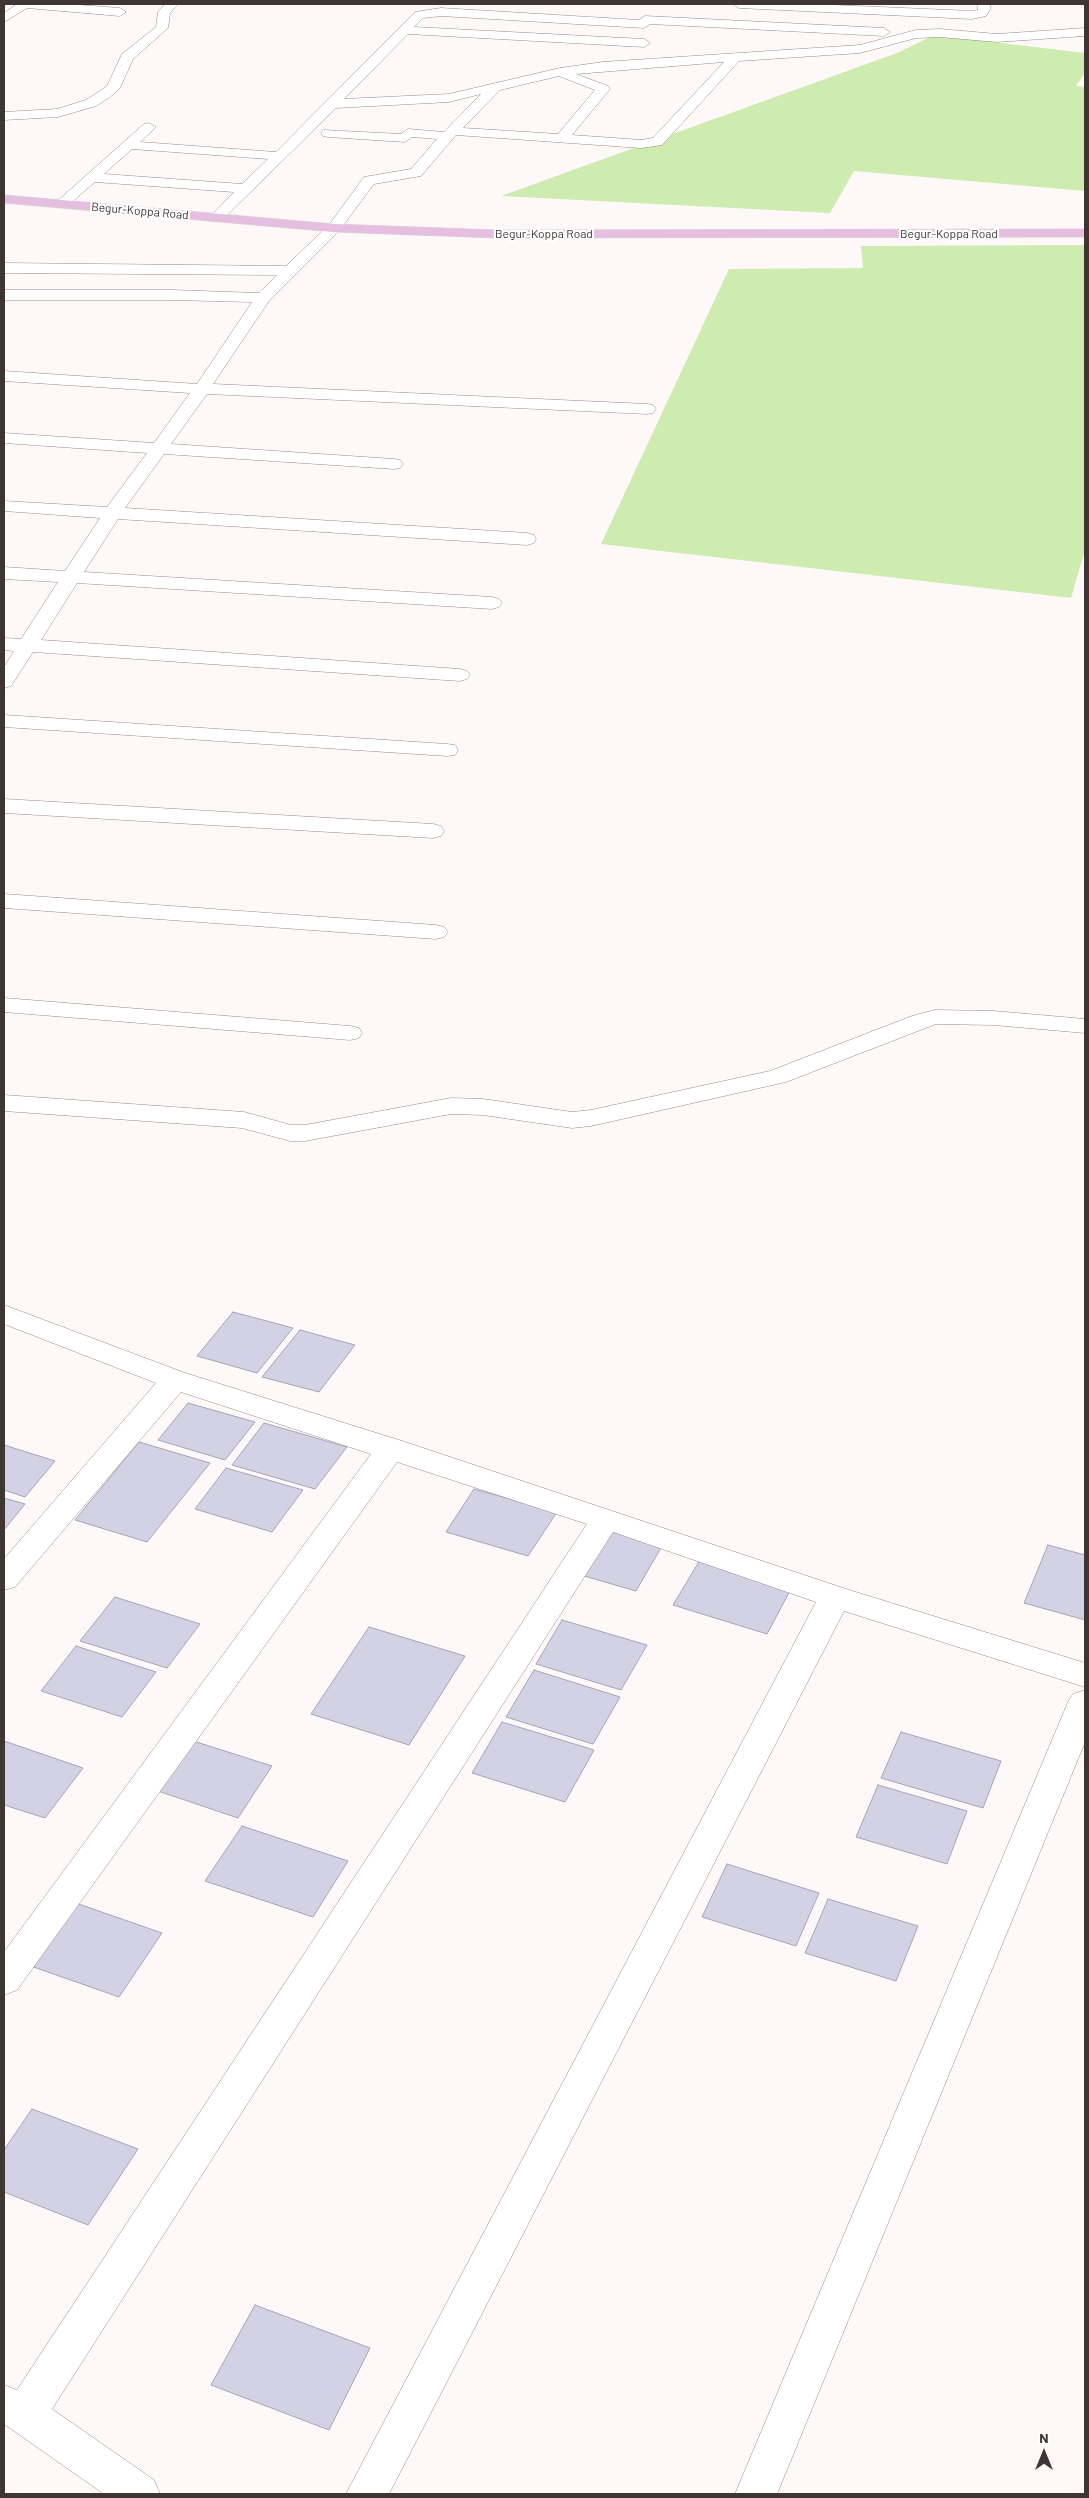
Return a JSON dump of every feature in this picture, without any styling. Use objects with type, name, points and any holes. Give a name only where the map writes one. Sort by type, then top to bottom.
[{"type":"main road","name":"Begur-Koppa Road","points":[[4,199],[334,228],[497,234],[1085,233]]},
{"type":"street","points":[[4,18],[25,4],[120,12]]},
{"type":"street","points":[[4,116],[64,111],[91,102],[105,94],[113,88],[127,58],[162,28],[164,12],[172,4]]},
{"type":"street","points":[[739,4],[972,14],[982,13],[985,8],[983,4]]},
{"type":"street","points":[[622,65],[644,43],[645,5]]},
{"type":"street","points":[[216,218],[419,15],[442,12],[916,34],[940,33],[1066,46]]},
{"type":"street","points":[[405,30],[644,43]]},
{"type":"street","points":[[997,38],[1085,32]]},
{"type":"street","points":[[332,104],[449,98],[560,72],[622,65],[860,49],[916,34]]},
{"type":"street","points":[[328,133],[405,138],[408,133],[563,137],[641,144],[657,142],[736,56]]},
{"type":"street","points":[[560,72],[603,90],[563,137]]},
{"type":"street","points":[[4,682],[112,513],[202,389],[263,298],[334,228],[369,180],[416,173],[450,134],[494,89]]},
{"type":"street","points":[[61,204],[149,127]]},
{"type":"street","points":[[128,145],[279,156]]},
{"type":"street","points":[[91,177],[245,189]]},
{"type":"street","points":[[4,268],[291,271]]},
{"type":"street","points":[[4,295],[171,295],[263,298]]},
{"type":"street","points":[[4,376],[202,389],[647,410]]},
{"type":"street","points":[[4,438],[394,464]]},
{"type":"street","points":[[4,506],[527,539]]},
{"type":"street","points":[[4,573],[492,603]]},
{"type":"street","points":[[4,644],[460,675]]},
{"type":"street","points":[[4,720],[447,750]]},
{"type":"street","points":[[4,806],[433,831]]},
{"type":"street","points":[[4,902],[436,932]]},
{"type":"street","points":[[4,1005],[350,1033]]},
{"type":"street","points":[[4,1103],[244,1120],[290,1133],[305,1133],[430,1108],[451,1106],[482,1107],[552,1118],[591,1118],[777,1077],[935,1017],[994,1018],[1085,1026]]},
{"type":"street","points":[[4,1314],[175,1380],[391,1448],[835,1597],[1085,1675]]},
{"type":"street","points":[[4,1579],[175,1380]]},
{"type":"street","points":[[4,1980],[391,1448]]},
{"type":"street","points":[[139,2494],[15,2409],[606,1519]]},
{"type":"street","points":[[367,2494],[835,1597]]},
{"type":"street","points":[[756,2494],[1085,1702]]},
{"type":"green space","points":[[934,35],[1085,53],[1085,73],[1076,86],[1085,87],[1085,191],[854,171],[830,213],[501,196],[897,53]]},
{"type":"green space","points":[[1085,245],[1085,550],[1071,598],[601,544],[729,269],[863,268],[861,246]]},
{"type":"building","points":[[233,1312],[293,1328],[257,1373],[197,1356]]},
{"type":"building","points":[[300,1330],[355,1345],[319,1392],[262,1377]]},
{"type":"building","points":[[188,1403],[255,1422],[225,1460],[158,1440]]},
{"type":"building","points":[[264,1423],[347,1447],[315,1489],[232,1465]]},
{"type":"building","points":[[139,1442],[210,1463],[147,1542],[75,1520]]},
{"type":"building","points":[[4,1445],[55,1461],[25,1497],[4,1490]]},
{"type":"building","points":[[226,1468],[303,1490],[272,1532],[195,1509]]},
{"type":"building","points":[[474,1489],[557,1512],[528,1556],[446,1532]]},
{"type":"building","points":[[4,1498],[25,1504],[4,1530]]},
{"type":"building","points":[[608,1531],[662,1546],[636,1591],[581,1575]]},
{"type":"building","points":[[1048,1545],[1085,1555],[1085,1620],[1024,1603]]},
{"type":"building","points":[[700,1560],[792,1587],[767,1634],[673,1605]]},
{"type":"building","points":[[115,1597],[200,1624],[167,1668],[80,1641]]},
{"type":"building","points":[[562,1620],[647,1645],[621,1690],[536,1664]]},
{"type":"building","points":[[369,1627],[465,1656],[409,1745],[311,1714]]},
{"type":"building","points":[[76,1646],[156,1672],[122,1717],[41,1691]]},
{"type":"building","points":[[534,1670],[620,1697],[593,1744],[506,1717]]},
{"type":"building","points":[[502,1722],[594,1750],[565,1802],[472,1773]]},
{"type":"building","points":[[901,1732],[1001,1761],[983,1808],[881,1778]]},
{"type":"building","points":[[187,1739],[272,1766],[238,1818],[152,1789]]},
{"type":"building","points":[[4,1741],[83,1768],[45,1818],[4,1805]]},
{"type":"building","points":[[878,1785],[967,1811],[947,1864],[856,1837]]},
{"type":"building","points":[[242,1826],[348,1861],[313,1917],[205,1881]]},
{"type":"building","points":[[727,1864],[819,1893],[796,1946],[702,1917]]},
{"type":"building","points":[[828,1899],[918,1926],[896,1981],[805,1953]]},
{"type":"building","points":[[70,1901],[162,1933],[119,1997],[25,1964]]},
{"type":"building","points":[[32,2109],[138,2149],[88,2225],[4,2192],[4,2150]]},
{"type":"building","points":[[255,2305],[370,2348],[329,2430],[211,2385]]}]
